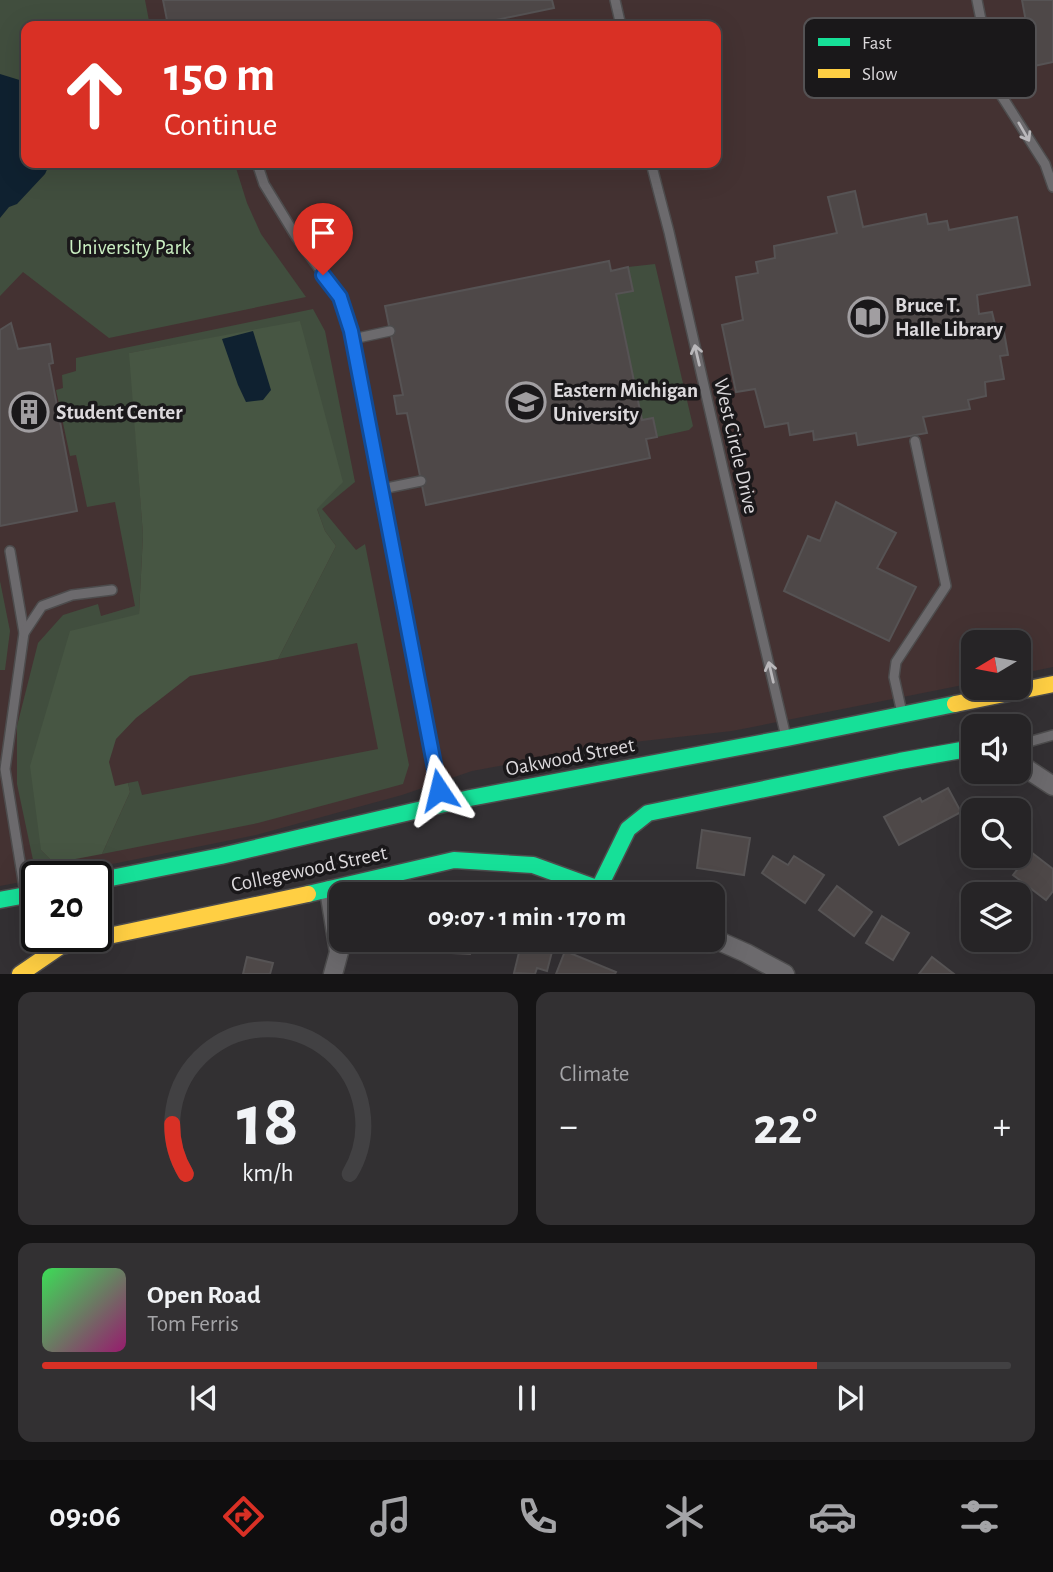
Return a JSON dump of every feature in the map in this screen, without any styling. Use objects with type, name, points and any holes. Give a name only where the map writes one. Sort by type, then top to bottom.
[{"type":"street","name":"Oakwood Street","points":[[112,878],[221,856],[442,804],[1053,684]]},
{"type":"street","points":[[609,882],[628,829],[648,813],[961,750]]},
{"type":"street","points":[[1031,772],[1053,786]]},
{"type":"street","name":"Collegewood Street","points":[[362,882],[454,860],[533,864],[582,882]]},
{"type":"street","name":"Collegewood Street","points":[[20,974],[61,946],[329,890]]},
{"type":"street","points":[[0,900],[21,896]]},
{"type":"street","points":[[725,944],[785,974]]},
{"type":"street","points":[[333,974],[339,952]]},
{"type":"lane","points":[[615,0],[620,21]]},
{"type":"lane","points":[[977,0],[981,18]]},
{"type":"lane","points":[[1003,98],[1045,164],[1053,187]]},
{"type":"lane","points":[[259,168],[264,184],[284,218],[340,297],[353,340],[442,804]]},
{"type":"lane","name":"West Circle Drive","points":[[652,168],[787,738]]},
{"type":"lane","points":[[353,340],[390,331]]},
{"type":"lane","points":[[902,715],[894,677],[896,662],[946,586],[915,441]]},
{"type":"lane","points":[[382,489],[421,481]]},
{"type":"lane","points":[[9,551],[24,633],[5,769],[24,861]]},
{"type":"lane","points":[[24,633],[43,606],[72,595],[112,590]]},
{"type":"lane","points":[[1031,741],[1053,735]]},
{"type":"shaded area","name":"Eastern Michigan University","points":[[0,0],[1053,0],[1053,667],[1031,672],[1031,630],[961,630],[961,685],[732,731],[625,743],[472,771],[402,795],[256,835],[112,864],[112,861],[21,861],[21,882],[0,886]]},
{"type":"green space","name":"University Park","points":[[0,0],[145,0],[149,21],[21,21],[21,168],[236,168],[247,203],[261,234],[306,297],[109,338],[23,272],[0,296]]},
{"type":"green space","points":[[655,264],[693,426],[689,430],[657,437],[642,420],[616,294],[633,290],[628,267]]},
{"type":"green space","points":[[313,309],[325,331],[355,482],[322,509],[356,550],[365,544],[409,765],[403,784],[258,823],[102,854],[130,792],[128,783],[138,781],[142,795],[378,749],[357,643],[278,659],[336,546],[325,531],[317,509],[300,322],[130,353],[143,535],[139,615],[41,850],[52,861],[33,860],[17,784],[17,726],[38,643],[63,615],[98,604],[101,616],[135,606],[115,502],[87,507],[76,455],[70,456],[56,390],[63,388],[62,375],[76,371],[76,358]]},
{"type":"green space","points":[[300,321],[343,482],[317,509],[325,531],[336,546],[278,659],[190,676],[136,718],[116,739],[109,762],[115,786],[128,783],[130,792],[102,854],[52,861],[41,850],[30,766],[70,631],[139,614],[143,535],[129,353]]},
{"type":"green space","points":[[0,581],[10,631],[5,670],[0,670]]},
{"type":"water","points":[[0,74],[21,80],[21,168],[48,168],[17,204],[9,207],[0,218]]},
{"type":"water","points":[[253,331],[271,390],[263,400],[246,402],[222,339]]},
{"type":"building","points":[[163,0],[552,0],[554,8],[491,21],[164,21],[167,20]]},
{"type":"building","points":[[1022,0],[1053,0],[1053,62],[1036,66],[1036,18],[1025,18]]},
{"type":"building","name":"Bruce T. Halle Library","points":[[855,191],[863,227],[926,214],[928,224],[947,221],[949,230],[1017,217],[1030,285],[977,295],[979,314],[992,312],[997,333],[1004,332],[1008,355],[1000,356],[1004,379],[985,382],[986,396],[968,400],[970,409],[923,417],[927,433],[858,445],[856,433],[814,440],[813,431],[790,435],[788,423],[765,427],[755,389],[736,392],[722,325],[743,320],[736,277],[758,273],[756,262],[775,258],[774,246],[837,233],[828,197]]},
{"type":"building","points":[[609,261],[611,271],[628,267],[633,291],[616,294],[642,420],[653,418],[657,437],[646,439],[650,458],[426,505],[407,413],[397,414],[394,396],[403,395],[385,306]]},
{"type":"building","name":"Student Center","points":[[11,323],[18,349],[50,344],[53,363],[49,364],[77,511],[0,526],[0,330]]},
{"type":"building","points":[[836,502],[896,533],[877,568],[916,587],[889,641],[784,591],[808,536],[820,541]]},
{"type":"building","points":[[948,788],[961,812],[899,845],[884,817],[920,798],[922,802]]},
{"type":"building","points":[[702,830],[750,838],[744,875],[697,868]]},
{"type":"building","points":[[1031,852],[1053,869],[1053,891],[1046,900],[1031,889],[1031,882],[1022,882],[1013,875],[1018,868],[1031,868]]},
{"type":"building","points":[[773,856],[788,865],[794,856],[824,875],[805,903],[762,873]]},
{"type":"building","points":[[837,886],[872,912],[854,936],[819,910]]},
{"type":"building","points":[[882,916],[909,933],[893,960],[866,943]]},
{"type":"building","points":[[431,952],[470,952],[470,954]]},
{"type":"building","points":[[519,952],[552,952],[547,971],[537,968],[535,974],[514,973]]},
{"type":"building","points":[[565,952],[616,972],[615,974],[556,974]]},
{"type":"building","points":[[247,957],[273,963],[270,974],[243,974]]},
{"type":"building","points":[[932,957],[954,974],[919,974]]},
{"type":"traffic: fast","points":[[112,878],[221,856],[470,798],[955,704]]},
{"type":"traffic: fast","points":[[602,882],[628,829],[648,813],[961,750]]},
{"type":"traffic: fast","points":[[360,882],[454,860],[533,865],[580,882]]},
{"type":"traffic: fast","points":[[308,894],[329,889]]},
{"type":"traffic: fast","points":[[0,900],[21,896]]},
{"type":"traffic: slow","points":[[955,704],[1053,684]]},
{"type":"traffic: slow","points":[[20,974],[61,946],[308,894]]},
{"type":"place","name":"Bruce T. Halle Library","points":[[868,317]]},
{"type":"place","name":"Eastern Michigan University","points":[[526,402]]},
{"type":"place","name":"Student Center","points":[[29,412]]},
{"type":"route","points":[[323,275],[340,297],[351,331],[439,790]]}]
